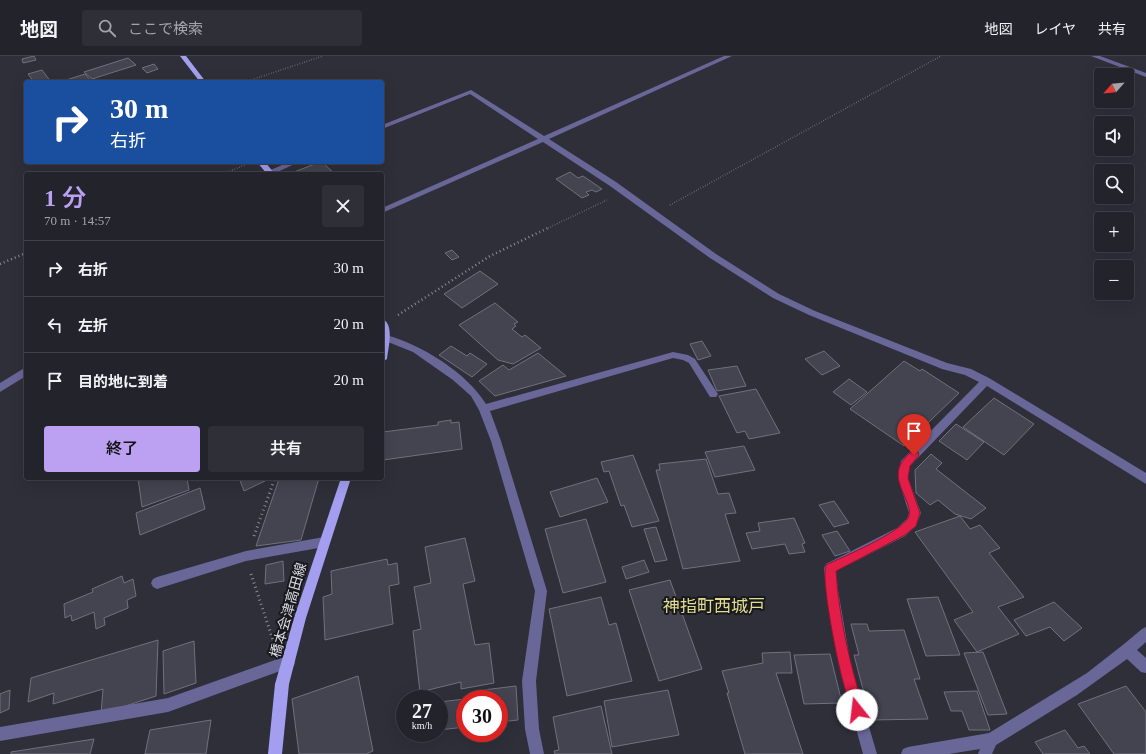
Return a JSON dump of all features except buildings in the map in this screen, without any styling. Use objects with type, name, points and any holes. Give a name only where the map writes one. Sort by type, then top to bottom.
[{"type":"main road","points":[[182,56],[201,80]]},
{"type":"main road","points":[[263,164],[269,172]]},
{"type":"main road","points":[[384,331],[386,338],[384,348]]},
{"type":"main road","name":"橋本会津高田線","points":[[275,754],[282,684],[300,618],[345,480]]},
{"type":"street","points":[[384,210],[729,56]]},
{"type":"street","points":[[1094,56],[1146,75]]},
{"type":"street","points":[[384,126],[471,92],[624,193],[713,256],[776,296],[819,316],[945,366],[968,372],[986,381],[1146,479]]},
{"type":"street","points":[[272,172],[290,164]]},
{"type":"street","points":[[386,338],[416,350],[456,377],[474,393],[484,409],[496,441],[541,591],[529,681],[532,729],[537,754]]},
{"type":"street","points":[[484,409],[673,355],[685,357],[692,361],[713,394]]},
{"type":"street","points":[[0,388],[24,372]]},
{"type":"street","points":[[870,754],[844,666],[830,568],[901,532],[912,522],[915,513],[903,478],[905,464],[986,381]]},
{"type":"street","points":[[157,583],[246,556],[324,542]]},
{"type":"street","points":[[908,754],[991,740],[1089,679],[1128,652],[1146,633]]},
{"type":"street","points":[[1128,652],[1146,667]]},
{"type":"street","points":[[0,734],[168,705],[288,661]]},
{"type":"street","points":[[984,754],[991,740]]},
{"type":"path","points":[[251,80],[323,56]]},
{"type":"path","points":[[654,214],[942,56]]},
{"type":"path","points":[[228,172],[248,164]]},
{"type":"path","points":[[384,323],[490,256],[624,193]]},
{"type":"path","points":[[0,264],[24,254]]},
{"type":"district","name":"神指町西城戸","points":[[714,606]]},
{"type":"route","points":[[857,710],[844,666],[830,568],[901,532],[912,522],[915,513],[903,478],[905,464],[914,455]]}]
